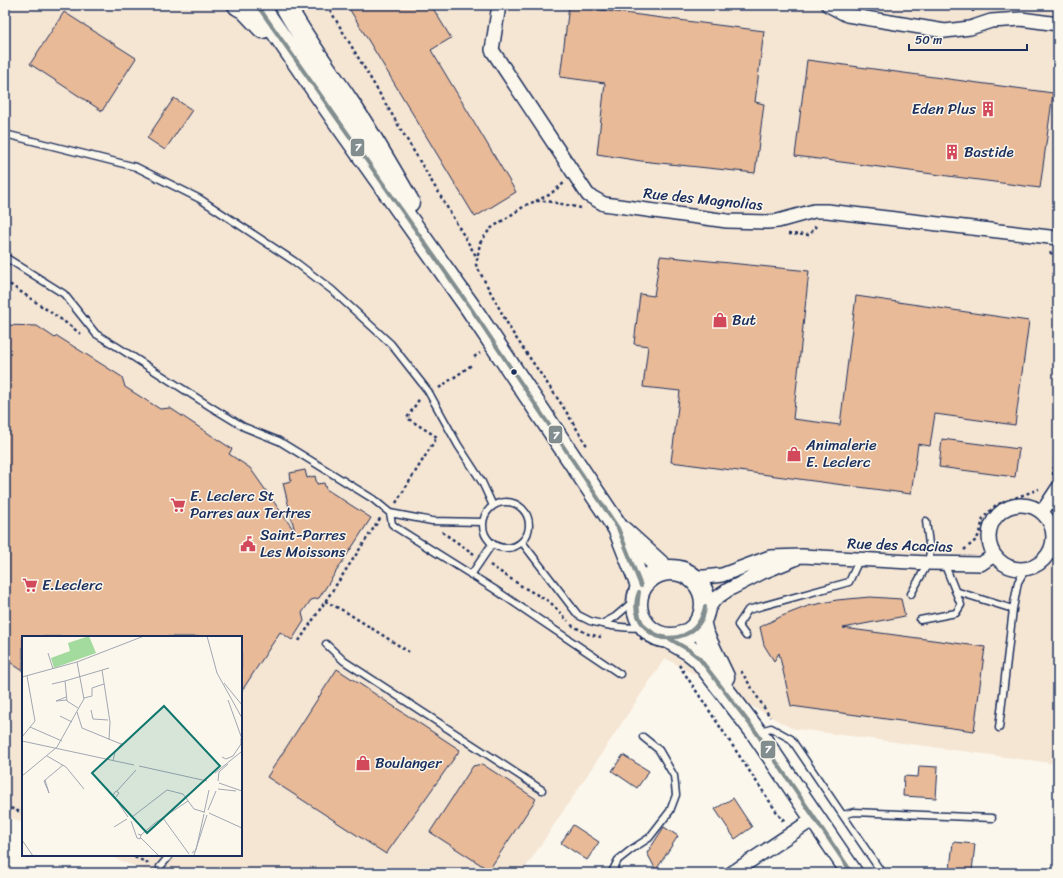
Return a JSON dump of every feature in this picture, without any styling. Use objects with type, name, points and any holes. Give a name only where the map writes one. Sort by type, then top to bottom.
[{"type":"main road","points":[[238,5],[245,9],[266,30],[307,91],[336,118]]},
{"type":"main road","points":[[257,5],[264,12],[336,118],[470,307],[618,528],[665,570]]},
{"type":"main road","points":[[285,5],[315,54],[348,101],[384,159],[470,307]]},
{"type":"main road","points":[[618,528],[639,592],[637,614],[641,632],[656,636],[665,644],[689,650],[699,658],[756,732],[852,873]]},
{"type":"main road","points":[[639,592],[651,575],[665,570],[679,570],[692,577],[702,588],[706,602],[702,619],[703,633],[719,668],[756,732]]},
{"type":"main road","points":[[665,644],[684,637],[696,628],[702,619]]},
{"type":"street","name":"Rue des Magnolias","points":[[499,5],[492,50],[588,195],[604,204],[728,220],[767,222],[778,221],[814,211],[827,211],[1058,238]]},
{"type":"street","points":[[828,5],[847,15],[945,30],[970,28],[991,21],[1021,19],[1058,24]]},
{"type":"street","points":[[1042,512],[1058,488]]},
{"type":"street","points":[[1017,504],[1026,504],[1042,512],[1051,523],[1055,548],[1046,559],[1033,568],[1025,570],[1012,569],[1001,562],[994,554],[989,542],[989,532],[992,523],[1004,509],[1017,504]]},
{"type":"street","name":"Rue des Acacias","points":[[692,577],[705,578],[722,575],[770,557],[802,556],[944,564],[981,564],[994,554]]},
{"type":"street","name":"Rue des Acacias","points":[[702,619],[715,599],[728,590],[763,572],[802,556]]},
{"type":"street","points":[[732,873],[815,818]]},
{"type":"lane","points":[[5,134],[136,167],[200,199],[294,261],[332,290],[391,344],[428,391],[458,445],[482,482],[493,506]]},
{"type":"lane","points":[[5,257],[64,294],[96,334],[244,427],[279,442],[310,460],[373,499],[389,512],[432,521],[483,522]]},
{"type":"lane","points":[[503,502],[511,502],[523,509],[529,524],[528,532],[522,542],[516,546],[507,548],[492,544],[486,538],[483,530],[483,522],[485,515],[493,506],[503,502]]},
{"type":"lane","points":[[389,512],[392,524],[620,674]]},
{"type":"lane","points":[[911,594],[928,563],[930,552],[926,521]]},
{"type":"lane","points":[[522,542],[578,615],[590,621],[619,627],[634,628],[641,632]]},
{"type":"lane","points":[[471,575],[492,544]]},
{"type":"lane","points":[[746,636],[738,625],[748,610],[850,582],[858,560]]},
{"type":"lane","points":[[920,620],[956,613],[960,605],[944,564]]},
{"type":"lane","points":[[999,728],[1013,609],[1018,582],[1025,570]]},
{"type":"lane","points":[[955,591],[1013,609]]},
{"type":"lane","points":[[602,624],[615,617],[639,592]]},
{"type":"lane","points":[[326,644],[344,661],[542,790]]},
{"type":"lane","points":[[756,732],[771,728],[791,739],[882,873]]},
{"type":"lane","points":[[613,873],[618,860],[649,838],[670,811],[676,795],[674,776],[659,750],[643,737]]},
{"type":"lane","points":[[843,815],[854,812],[992,818]]},
{"type":"lane","points":[[160,867],[169,856]]},
{"type":"path","points":[[327,5],[476,256]]},
{"type":"path","points":[[566,182],[549,195],[526,205],[490,229],[480,243],[476,256],[476,264],[512,332],[562,405],[586,444],[587,450]]},
{"type":"path","points":[[536,201],[547,201],[584,208]]},
{"type":"path","points":[[786,233],[809,235],[816,225],[821,222]]},
{"type":"path","points":[[1049,251],[1058,261]]},
{"type":"path","points":[[299,641],[379,519],[389,512],[394,506],[437,437],[407,418],[420,398],[428,391],[435,386],[437,389],[473,364]]},
{"type":"path","points":[[1053,476],[1058,438]]},
{"type":"path","points":[[960,551],[976,540],[980,534],[983,518],[996,505],[1043,488]]},
{"type":"path","points":[[379,519],[392,522]]},
{"type":"path","points":[[438,529],[523,587],[550,602],[574,627],[588,634],[603,637]]},
{"type":"path","points":[[325,600],[409,652]]},
{"type":"path","points":[[641,632],[665,644]]},
{"type":"path","points":[[676,662],[782,820],[788,817]]},
{"type":"path","points":[[739,668],[780,733]]},
{"type":"path","points":[[5,806],[22,813]]},
{"type":"shaded area","points":[[5,5],[1058,5],[1058,764],[791,728],[665,658],[522,873],[152,873],[109,856],[242,856],[242,636],[22,636],[22,823],[5,815]]},
{"type":"building","points":[[347,5],[431,5],[451,38],[431,50],[516,192],[475,217]]},
{"type":"building","points":[[569,6],[764,31],[755,102],[764,104],[755,173],[641,161],[597,154],[605,83],[560,77]]},
{"type":"building","points":[[64,12],[136,58],[102,111],[30,64]]},
{"type":"building","points":[[807,60],[1053,93],[1040,188],[795,156]]},
{"type":"building","points":[[174,98],[192,110],[165,150],[147,138]]},
{"type":"building","points":[[660,256],[809,271],[793,419],[840,425],[856,296],[1029,321],[1015,425],[935,414],[930,446],[918,444],[911,494],[671,462],[680,391],[643,387],[648,346],[634,344],[640,294],[654,296]]},
{"type":"building","name":"E. Leclerc St Parres aux Tertres","points":[[5,325],[37,326],[55,338],[57,336],[122,377],[125,387],[160,409],[170,408],[232,449],[229,454],[250,468],[295,532],[283,483],[291,481],[290,473],[305,470],[307,478],[315,476],[317,484],[324,483],[326,489],[371,518],[319,598],[311,600],[302,613],[304,621],[292,640],[280,632],[242,690],[242,636],[22,636],[22,670],[5,659]]},
{"type":"building","points":[[942,439],[1019,449],[1015,477],[939,467]]},
{"type":"building","points":[[870,597],[901,599],[905,616],[843,628],[985,647],[974,731],[791,706],[779,653],[774,661],[764,645],[760,627],[782,616],[808,606],[837,600]]},
{"type":"building","name":"Boulanger","points":[[337,669],[460,750],[386,854],[267,777]]},
{"type":"building","points":[[623,755],[649,771],[637,788],[612,771]]},
{"type":"building","points":[[482,764],[536,799],[489,870],[430,832],[473,766]]},
{"type":"building","points":[[919,766],[938,767],[936,798],[903,796],[904,776],[918,777]]},
{"type":"building","points":[[733,798],[752,827],[735,839],[715,809]]},
{"type":"building","points":[[573,825],[599,842],[587,860],[561,843]]},
{"type":"building","points":[[664,827],[678,836],[656,870],[647,853]]},
{"type":"building","points":[[953,842],[975,844],[972,871],[950,869]]},
{"type":"transit line","name":"7","points":[[257,5],[470,307],[618,528],[641,586]]},
{"type":"transit line","name":"7","points":[[639,592],[638,610],[641,622],[644,626]]},
{"type":"transit line","name":"7","points":[[639,592],[636,605],[639,618],[644,626]]},
{"type":"transit line","name":"7","points":[[684,635],[698,624],[705,607]]},
{"type":"transit line","name":"7","points":[[684,635],[699,624],[705,607]]},
{"type":"transit line","name":"7","points":[[644,626],[653,633],[662,637],[673,638],[684,635]]},
{"type":"transit line","name":"7","points":[[644,626],[652,634],[662,638],[672,638],[684,635]]},
{"type":"transit line","name":"7","points":[[670,639],[689,650],[699,658],[756,732],[852,873]]},
{"type":"place","name":"Eden Plus","points":[[988,109]]},
{"type":"place","name":"Bastide","points":[[952,152]]},
{"type":"place","name":"But","points":[[720,320]]},
{"type":"place","name":"Animalerie E. Leclerc","points":[[794,454]]},
{"type":"place","name":"E. Leclerc St Parres aux Tertres","points":[[178,505]]},
{"type":"place","name":"Saint-Parres Les Moissons","points":[[248,544]]},
{"type":"place","name":"E.Leclerc","points":[[30,585]]},
{"type":"place","name":"Boulanger","points":[[363,763]]}]
